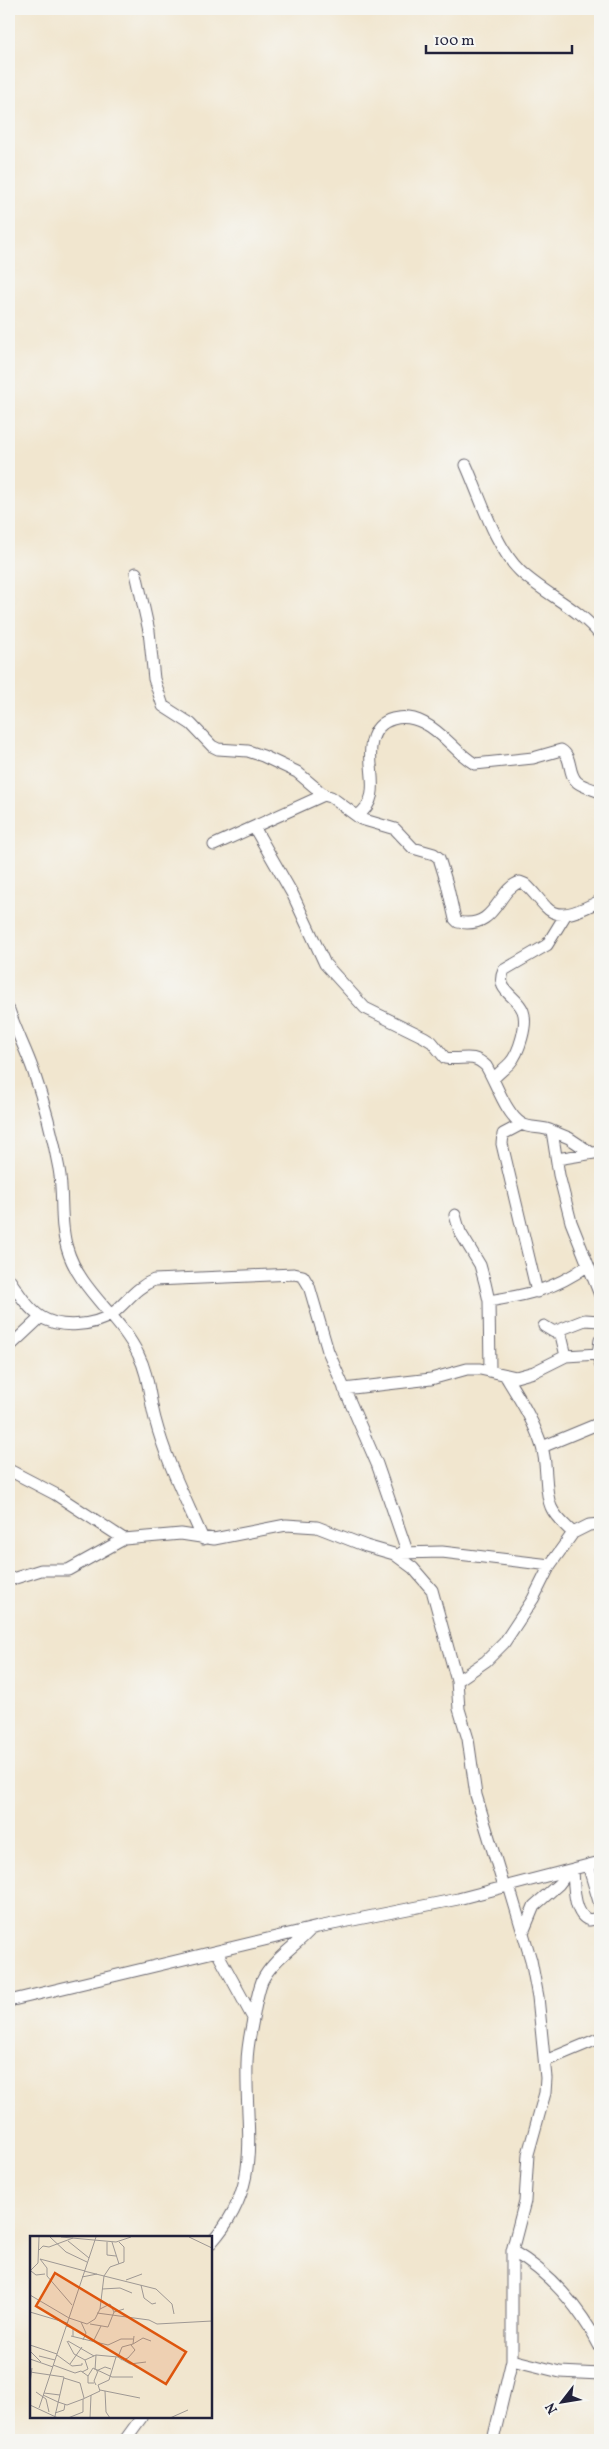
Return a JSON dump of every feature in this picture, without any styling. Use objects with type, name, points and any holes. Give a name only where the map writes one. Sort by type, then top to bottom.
[{"type":"street","points":[[466,465],[487,516],[511,561],[526,577],[559,600],[600,635]]},
{"type":"street","points":[[136,573],[149,631],[154,679],[163,706],[191,724],[212,746],[218,749],[248,751],[297,772],[324,795],[331,797],[357,816],[375,824],[396,829],[413,848],[434,854],[439,858],[448,884],[455,919],[458,922],[469,922],[487,917],[494,911],[511,888],[520,882],[531,889],[547,908],[561,914],[600,901]]},
{"type":"street","points":[[357,816],[367,808],[373,781],[370,752],[372,739],[388,721],[399,716],[411,717],[442,734],[475,764],[533,758],[560,750],[568,758],[572,775],[576,782],[600,792]]},
{"type":"street","points":[[214,845],[324,795]]},
{"type":"street","points":[[367,808],[375,824]]},
{"type":"street","points":[[254,827],[293,895],[325,964],[358,1001],[376,1014],[403,1024],[432,1042],[445,1058],[471,1057],[479,1060],[486,1066],[507,1106],[515,1118],[522,1124],[543,1127],[595,1152]]},
{"type":"street","points":[[493,1079],[515,1054],[525,1018],[519,1005],[504,989],[501,976],[509,966],[547,945],[558,928],[561,914]]},
{"type":"street","points":[[9,1010],[33,1070],[44,1104],[59,1169],[63,1232],[67,1249],[81,1278],[128,1335],[139,1355],[147,1377],[155,1419],[166,1453],[202,1539]]},
{"type":"street","points":[[522,1124],[503,1134],[502,1144],[537,1292]]},
{"type":"street","points":[[552,1131],[572,1222],[600,1295]]},
{"type":"street","points":[[557,1158],[595,1152]]},
{"type":"street","points":[[455,1215],[460,1232],[480,1265],[489,1301],[490,1370]]},
{"type":"street","points":[[489,1301],[537,1292],[555,1286],[588,1266]]},
{"type":"street","points":[[9,1279],[42,1317],[52,1321],[85,1324],[111,1314],[140,1287],[162,1278],[294,1274],[303,1276],[309,1286],[328,1351],[376,1464],[407,1552]]},
{"type":"street","points":[[9,1347],[42,1317]]},
{"type":"street","points":[[544,1326],[554,1332],[586,1320],[600,1321]]},
{"type":"street","points":[[560,1331],[566,1356]]},
{"type":"street","points":[[344,1390],[431,1379],[468,1369],[490,1370],[505,1375],[525,1375],[566,1356],[599,1359],[600,1340]]},
{"type":"street","points":[[505,1375],[527,1413],[542,1447],[548,1475],[550,1506],[572,1533]]},
{"type":"street","points":[[542,1447],[600,1423]]},
{"type":"street","points":[[9,1470],[55,1494],[124,1539]]},
{"type":"street","points":[[457,1681],[486,1661],[504,1643],[532,1600],[550,1565],[572,1533],[589,1525],[600,1524]]},
{"type":"street","points":[[9,1580],[42,1570],[68,1570],[124,1539],[181,1534],[202,1539],[223,1538],[268,1528],[297,1525],[317,1527],[366,1546],[394,1554],[413,1568],[432,1590],[457,1681],[460,1715],[468,1740],[476,1795],[507,1887],[524,1930],[538,1997],[545,2062],[545,2093],[531,2140],[525,2201],[512,2251],[512,2360],[493,2440]]},
{"type":"street","points":[[394,1554],[407,1552],[483,1556],[550,1565]]},
{"type":"street","points":[[9,2001],[311,1929],[507,1887],[600,1862]]},
{"type":"street","points":[[588,1865],[600,1905]]},
{"type":"street","points":[[571,1870],[575,1895],[582,1915],[589,1920],[600,1918]]},
{"type":"street","points":[[524,1930],[534,1906],[559,1884],[571,1870]]},
{"type":"street","points":[[212,2242],[228,2222],[248,2172],[250,2141],[247,2063],[253,2018],[262,1982],[268,1971],[311,1929]]},
{"type":"street","points":[[217,1952],[253,2018]]},
{"type":"street","points":[[545,2062],[600,2038]]},
{"type":"street","points":[[512,2251],[530,2262],[550,2279],[573,2305],[600,2347]]},
{"type":"street","points":[[512,2360],[560,2372],[600,2374]]},
{"type":"street","points":[[124,2440],[139,2419]]}]
